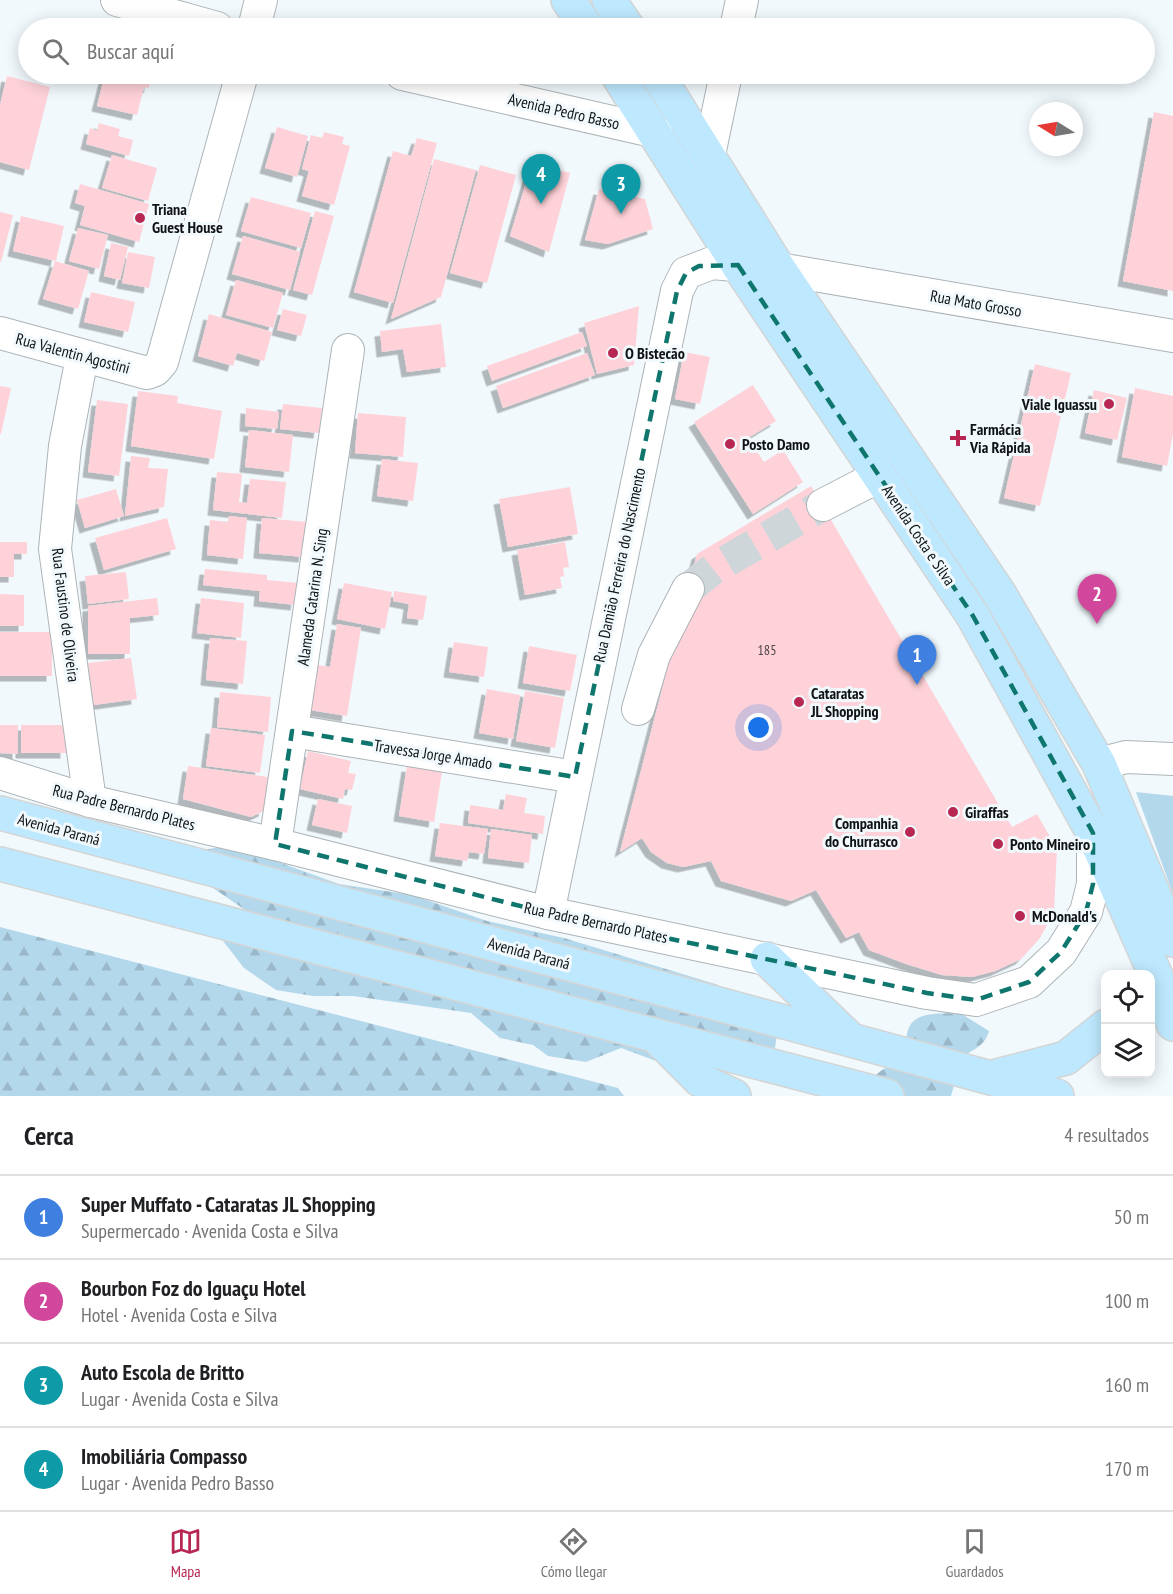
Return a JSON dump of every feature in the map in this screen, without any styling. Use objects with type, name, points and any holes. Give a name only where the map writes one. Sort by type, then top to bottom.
[{"type":"main road","points":[[568,0],[580,18]]},
{"type":"main road","points":[[609,0],[621,18]]},
{"type":"main road","name":"Avenida Costa e Silva","points":[[624,84],[738,265],[973,616],[1093,833],[1134,926],[1173,1024]]},
{"type":"main road","name":"Avenida Costa e Silva","points":[[663,84],[779,269],[999,593],[1099,764],[1173,940]]},
{"type":"main road","name":"Avenida Paraná","points":[[0,813],[1057,1096]]},
{"type":"main road","points":[[0,864],[887,1096]]},
{"type":"main road","points":[[1133,970],[1134,926]]},
{"type":"main road","points":[[767,959],[853,1042]]},
{"type":"main road","points":[[989,1078],[1066,1058],[1101,1030]]},
{"type":"main road","points":[[658,1037],[700,1080],[734,1096]]},
{"type":"street","points":[[117,0],[181,18]]},
{"type":"street","points":[[256,18],[261,0]]},
{"type":"street","points":[[738,18],[742,0]]},
{"type":"street","name":"Rua Valentin Agostini","points":[[0,333],[147,373],[155,370],[162,362],[239,84]]},
{"type":"street","name":"Avenida Pedro Basso","points":[[446,84],[656,132]]},
{"type":"street","points":[[709,155],[724,84]]},
{"type":"street","name":"Rua Damião Ferreira do Nascimento","points":[[548,913],[677,291],[686,273],[699,266],[712,263],[779,269]]},
{"type":"street","name":"Rua Mato Grosso","points":[[779,269],[1173,336]]},
{"type":"street","name":"Alameda Catarina N. Sing","points":[[275,844],[348,350]]},
{"type":"street","name":"Rua Faustino de Oliveira","points":[[82,357],[65,446],[55,549],[90,801]]},
{"type":"street","points":[[823,505],[879,476]]},
{"type":"street","points":[[638,709],[654,655],[688,589]]},
{"type":"street","name":"Travessa Jorge Amado","points":[[291,731],[575,777]]},
{"type":"street","points":[[1099,764],[1126,758],[1173,759]]},
{"type":"street","name":"Rua Padre Bernardo Plates","points":[[0,773],[90,801],[275,844],[548,913],[927,993],[976,1000],[1029,981],[1061,952],[1086,912],[1093,884],[1093,833]]},
{"type":"highlighted area","points":[[738,265],[973,616],[1093,833],[1093,884],[1086,912],[1061,952],[1029,982],[976,1000],[927,993],[548,913],[275,844],[292,731],[575,777],[677,291],[686,273],[699,266]]},
{"type":"green space","points":[[1136,792],[1173,796],[1173,894]]},
{"type":"green space","points":[[231,845],[339,884],[412,895],[487,921],[564,938],[712,983],[747,996],[779,1021],[774,1055],[694,1068],[656,1061],[621,1048],[586,1062],[548,1056],[533,1045],[500,1038],[471,1013],[353,996],[313,996],[276,990],[244,968],[220,937],[251,914],[213,888],[192,852]]},
{"type":"green space","points":[[0,927],[618,1088],[624,1096],[0,1096]]},
{"type":"green space","points":[[960,1013],[989,1031],[982,1044],[962,1057],[951,1096],[870,1096],[872,1078],[902,1053],[908,1030],[916,1019],[930,1014]]},
{"type":"building","points":[[7,76],[18,79],[18,84],[38,84],[50,87],[29,170],[0,162],[0,105]]},
{"type":"building","points":[[102,84],[150,84],[149,88],[144,87],[137,115],[97,106]]},
{"type":"building","points":[[1154,112],[1173,116],[1173,291],[1123,281]]},
{"type":"building","points":[[99,123],[120,129],[118,136],[133,140],[129,156],[86,144],[90,128],[97,131]]},
{"type":"building","points":[[277,127],[308,136],[297,177],[265,168]]},
{"type":"building","points":[[324,132],[344,137],[342,144],[350,146],[334,205],[302,196],[309,171],[302,169],[311,135],[322,138]]},
{"type":"building","points":[[417,138],[437,143],[393,303],[354,292],[393,151],[411,156]]},
{"type":"building","points":[[112,155],[157,168],[148,201],[102,188]]},
{"type":"building","points":[[434,159],[476,170],[441,297],[391,319]]},
{"type":"building","points":[[532,163],[570,173],[549,252],[510,236]]},
{"type":"building","points":[[480,165],[516,175],[487,283],[450,273]]},
{"type":"building","points":[[80,184],[149,204],[139,242],[80,225],[85,206],[75,203]]},
{"type":"building","points":[[599,189],[645,199],[653,229],[608,244],[585,240]]},
{"type":"building","points":[[251,197],[311,213],[301,248],[241,231]]},
{"type":"building","points":[[315,211],[334,216],[312,295],[293,290]]},
{"type":"building","points":[[0,212],[13,215],[1,262],[0,262]]},
{"type":"building","points":[[21,216],[64,226],[56,261],[13,251]]},
{"type":"building","points":[[78,228],[108,235],[99,269],[69,261]]},
{"type":"building","points":[[243,236],[300,252],[290,290],[232,274]]},
{"type":"building","points":[[111,243],[128,247],[120,280],[104,276]]},
{"type":"building","points":[[128,252],[155,257],[149,288],[122,283]]},
{"type":"building","points":[[55,261],[89,271],[78,309],[43,299]]},
{"type":"building","points":[[236,280],[283,293],[273,328],[226,315]]},
{"type":"building","points":[[91,292],[135,302],[128,332],[84,322]]},
{"type":"building","points":[[639,306],[634,365],[597,374],[584,323]]},
{"type":"building","points":[[283,309],[307,315],[301,336],[277,330]]},
{"type":"building","points":[[209,314],[272,332],[264,361],[237,353],[233,366],[198,356]]},
{"type":"building","points":[[441,324],[446,367],[407,372],[403,349],[382,352],[380,331]]},
{"type":"building","points":[[582,332],[587,346],[492,381],[487,366]]},
{"type":"building","points":[[684,352],[710,357],[700,404],[675,399]]},
{"type":"building","points":[[587,353],[595,375],[503,408],[496,386]]},
{"type":"building","points":[[1035,364],[1071,373],[1040,506],[1004,498]]},
{"type":"building","name":"Posto Damo","points":[[753,385],[776,421],[748,438],[764,462],[783,450],[803,482],[753,514],[694,422]]},
{"type":"building","points":[[0,386],[11,388],[1,434],[0,434]]},
{"type":"building","points":[[1135,388],[1173,396],[1173,434],[1167,466],[1122,457]]},
{"type":"building","points":[[1094,390],[1127,398],[1117,440],[1085,433]]},
{"type":"building","points":[[138,391],[178,396],[177,403],[222,411],[214,459],[131,446]]},
{"type":"building","points":[[97,400],[128,404],[119,476],[88,472]]},
{"type":"building","points":[[283,404],[322,408],[319,433],[280,429]]},
{"type":"building","points":[[246,408],[279,412],[277,429],[245,426]]},
{"type":"building","points":[[358,413],[406,417],[403,457],[355,453]]},
{"type":"building","points":[[249,430],[293,435],[289,472],[245,467]]},
{"type":"building","points":[[131,456],[150,458],[148,468],[168,469],[164,507],[125,516]]},
{"type":"building","points":[[382,459],[418,463],[413,501],[377,496]]},
{"type":"building","points":[[217,472],[242,474],[239,502],[247,503],[250,479],[286,482],[282,518],[213,510]]},
{"type":"building","name":"Cataratas JL Shopping","points":[[811,486],[1012,827],[1037,814],[1057,849],[1054,912],[1040,938],[1021,959],[995,971],[972,977],[942,975],[869,950],[859,932],[846,938],[816,890],[791,901],[721,881],[711,861],[683,867],[667,863],[651,852],[642,838],[620,852],[697,554]]},
{"type":"building","points":[[570,487],[578,534],[508,547],[499,499]]},
{"type":"building","points":[[116,489],[124,516],[85,528],[77,500]]},
{"type":"building","points":[[229,516],[247,518],[243,559],[207,555],[210,520],[228,522]]},
{"type":"building","points":[[167,518],[176,549],[104,570],[95,538]]},
{"type":"building","points":[[262,518],[308,522],[304,557],[259,553]]},
{"type":"building","points":[[0,542],[27,542],[27,554],[14,554],[14,577],[0,577]]},
{"type":"building","points":[[565,542],[569,567],[563,568],[564,576],[560,577],[562,588],[525,595],[517,550]]},
{"type":"building","points":[[205,569],[267,575],[267,580],[299,583],[296,605],[259,601],[260,591],[203,585]]},
{"type":"building","points":[[126,572],[129,599],[88,604],[85,576]]},
{"type":"building","points":[[344,583],[392,592],[385,629],[337,619]]},
{"type":"building","points":[[394,591],[427,596],[423,620],[407,618],[409,604],[393,601]]},
{"type":"building","points":[[0,594],[24,595],[24,626],[0,626]]},
{"type":"building","points":[[157,598],[159,615],[130,618],[130,654],[88,654],[88,606]]},
{"type":"building","points":[[201,598],[244,603],[241,638],[197,633]]},
{"type":"building","points":[[337,624],[361,628],[347,716],[310,710],[317,665],[330,667]]},
{"type":"building","points":[[0,632],[52,632],[52,676],[0,676]]},
{"type":"building","points":[[210,638],[247,641],[243,684],[206,680]]},
{"type":"building","points":[[454,642],[488,647],[484,677],[449,672]]},
{"type":"building","points":[[529,646],[577,655],[570,691],[523,683]]},
{"type":"building","points":[[131,658],[137,699],[94,705],[88,663]]},
{"type":"building","points":[[487,689],[520,695],[513,739],[479,733]]},
{"type":"building","points":[[525,691],[564,698],[555,748],[516,741]]},
{"type":"building","points":[[220,692],[271,697],[268,732],[217,727]]},
{"type":"building","points":[[0,725],[18,725],[18,754],[0,753]]},
{"type":"building","points":[[21,725],[65,725],[66,753],[21,753]]},
{"type":"building","points":[[211,728],[265,735],[260,773],[206,766]]},
{"type":"building","points":[[308,751],[351,761],[348,773],[356,774],[352,790],[345,789],[343,799],[300,789]]},
{"type":"building","points":[[188,766],[268,777],[264,811],[251,817],[183,799]]},
{"type":"building","points":[[407,766],[442,772],[434,822],[399,816]]},
{"type":"building","points":[[506,794],[527,798],[524,813],[545,816],[543,834],[468,823],[470,805],[503,810]]},
{"type":"building","points":[[318,799],[352,806],[347,833],[312,825]]},
{"type":"building","points":[[440,823],[488,829],[484,854],[469,852],[467,861],[435,856]]},
{"type":"building","points":[[491,829],[532,835],[529,863],[488,858]]},
{"type":"tunnel","points":[[688,589],[713,569],[823,505]]},
{"type":"place","name":"Imobiliária Compasso","points":[[541,204]]},
{"type":"place","name":"Auto Escola de Britto","points":[[621,214]]},
{"type":"place","name":"Triana Guest House","points":[[140,218]]},
{"type":"place","name":"O Bistecão","points":[[613,353]]},
{"type":"place","name":"Viale Iguassu","points":[[1109,404]]},
{"type":"place","name":"Farmácia Via Rápida","points":[[958,438]]},
{"type":"place","name":"Posto Damo","points":[[730,444]]},
{"type":"place","name":"Bourbon Foz do Iguaçu Hotel","points":[[1097,624]]},
{"type":"place","name":"Super Muffato - Cataratas JL Shopping","points":[[917,685]]},
{"type":"place","name":"Cataratas JL Shopping","points":[[799,702]]},
{"type":"place","name":"Giraffas","points":[[953,812]]},
{"type":"place","name":"Companhia do Churrasco","points":[[910,832]]},
{"type":"place","name":"Ponto Mineiro","points":[[998,844]]},
{"type":"place","name":"McDonald's","points":[[1020,916]]}]
